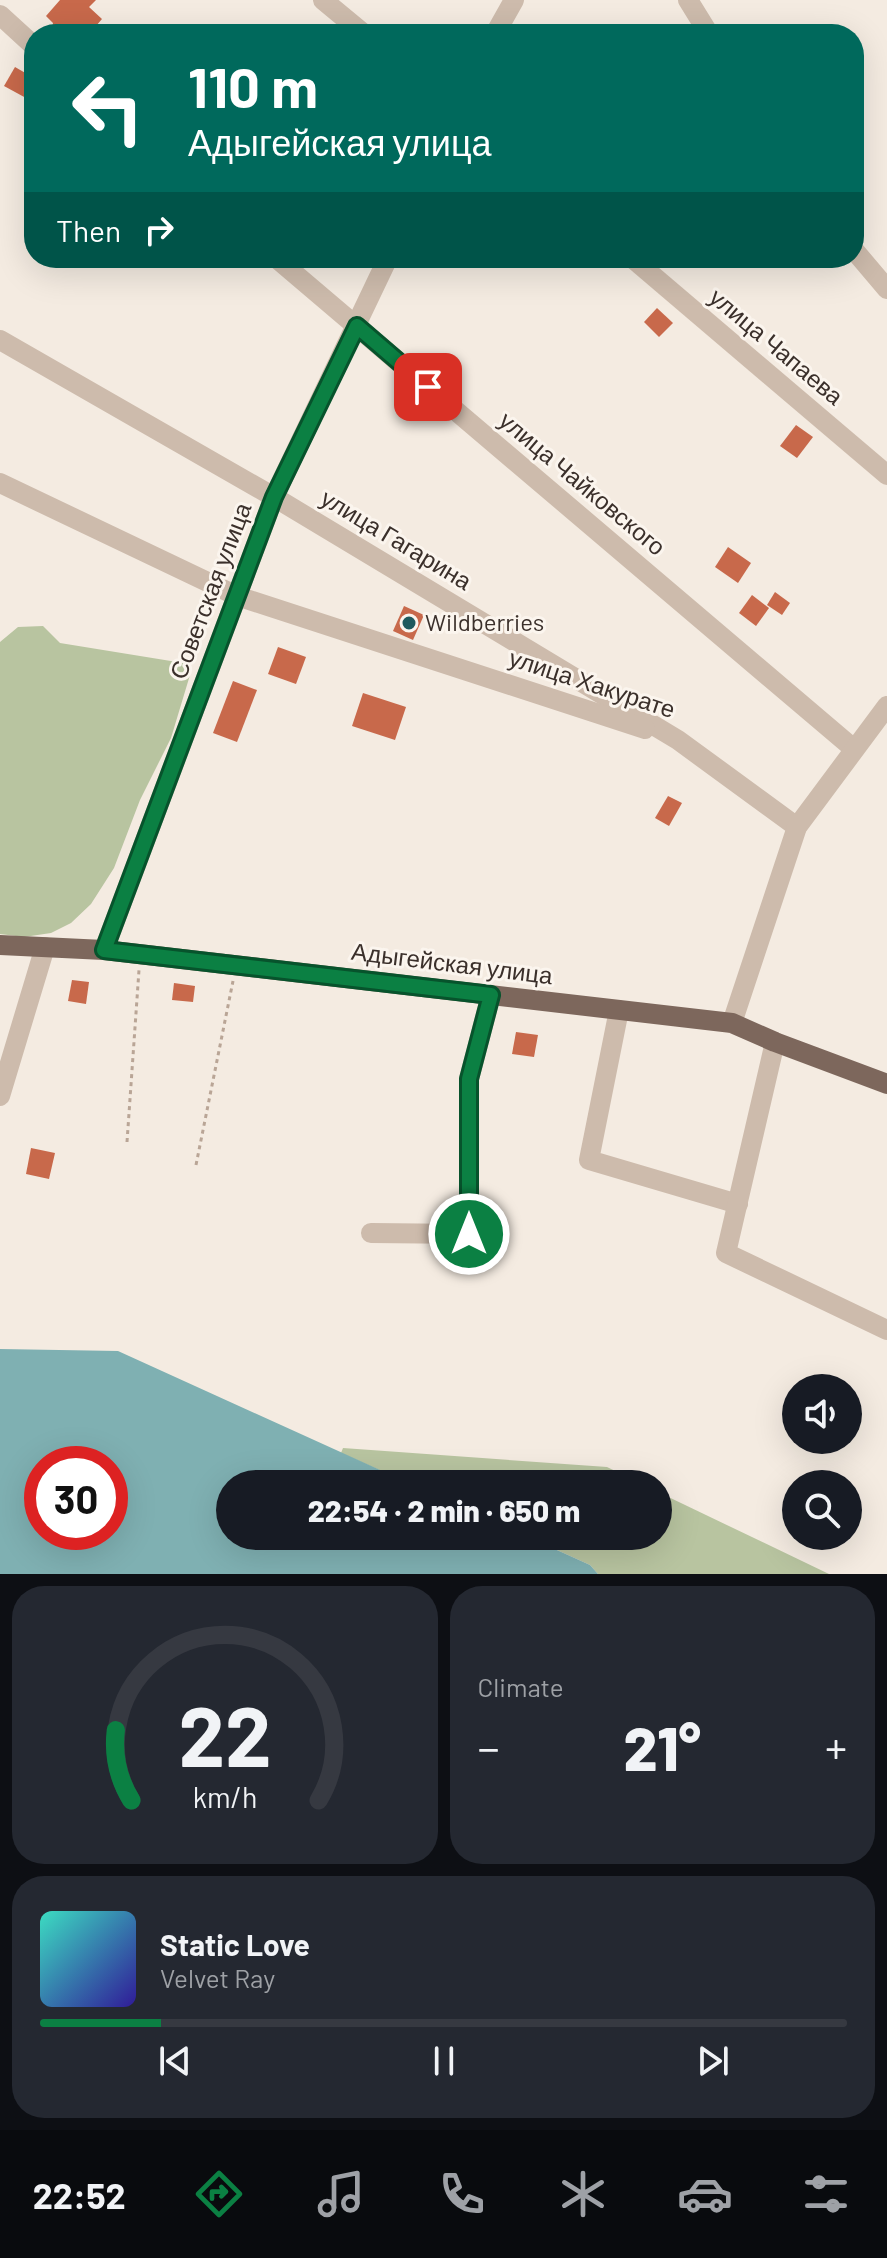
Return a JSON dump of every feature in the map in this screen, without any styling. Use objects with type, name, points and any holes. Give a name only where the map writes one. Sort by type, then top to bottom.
[{"type":"main road","name":"Адыгейская улица","points":[[0,945],[104,950],[732,1023],[887,1084]]},
{"type":"street","points":[[323,0],[352,24]]},
{"type":"street","points":[[501,24],[514,0]]},
{"type":"street","points":[[688,0],[703,24]]},
{"type":"street","points":[[0,15],[24,37]]},
{"type":"street","points":[[864,262],[887,289]]},
{"type":"street","name":"улица Чайковского","points":[[288,268],[854,749]]},
{"type":"street","name":"Советская улица","points":[[104,950],[274,497],[383,268]]},
{"type":"street","name":"улица Чапаева","points":[[644,268],[887,475]]},
{"type":"street","name":"улица Гагарина","points":[[0,340],[274,497],[678,740],[797,827]]},
{"type":"street","name":"улица Хакурате","points":[[0,483],[237,596],[678,740]]},
{"type":"street","points":[[732,1023],[797,827],[887,706]]},
{"type":"street","points":[[0,1096],[45,947]]},
{"type":"street","points":[[371,1233],[469,1234],[469,1079],[491,995]]},
{"type":"street","points":[[619,1010],[589,1160],[738,1204]]},
{"type":"street","points":[[775,1042],[726,1253],[887,1330]]},
{"type":"path","points":[[127,1142],[140,954]]},
{"type":"path","points":[[196,1165],[237,966]]},
{"type":"green space","points":[[43,626],[60,643],[177,662],[188,658],[190,675],[171,738],[140,800],[114,868],[91,904],[71,923],[51,933],[24,937],[0,934],[0,642],[18,627]]},
{"type":"green space","points":[[343,1448],[607,1467],[613,1470],[379,1470],[341,1453]]},
{"type":"green space","points":[[672,1499],[829,1574],[598,1574],[590,1565],[557,1550],[672,1550]]},
{"type":"water","points":[[0,1349],[118,1351],[380,1470],[216,1470],[216,1550],[557,1550],[590,1565],[598,1574],[0,1574]]},
{"type":"building","points":[[60,0],[96,0],[89,7],[102,19],[98,24],[53,24],[46,16]]},
{"type":"building","points":[[15,67],[24,72],[24,97],[4,86]]},
{"type":"building","points":[[657,308],[673,323],[659,337],[644,322]]},
{"type":"building","points":[[796,425],[813,437],[797,458],[780,446]]},
{"type":"building","points":[[728,547],[751,563],[738,583],[715,567]]},
{"type":"building","points":[[775,592],[790,603],[782,615],[767,605]]},
{"type":"building","points":[[752,595],[769,608],[756,626],[739,613]]},
{"type":"building","name":"Wildberries","points":[[404,606],[424,615],[413,640],[393,631]]},
{"type":"building","points":[[278,647],[306,657],[296,684],[268,674]]},
{"type":"building","points":[[233,681],[257,690],[237,742],[213,733]]},
{"type":"building","points":[[363,693],[406,707],[395,740],[352,726]]},
{"type":"building","points":[[668,796],[682,803],[669,826],[655,818]]},
{"type":"building","points":[[72,980],[89,982],[86,1004],[68,1001]]},
{"type":"building","points":[[174,983],[195,986],[193,1002],[172,1000]]},
{"type":"building","points":[[516,1032],[538,1035],[534,1057],[512,1054]]},
{"type":"building","points":[[31,1148],[55,1153],[49,1179],[26,1174]]},
{"type":"place","name":"Wildberries","points":[[409,623]]},
{"type":"route","points":[[428,387],[357,326],[274,497],[104,950],[491,995],[469,1079],[469,1234]]}]
